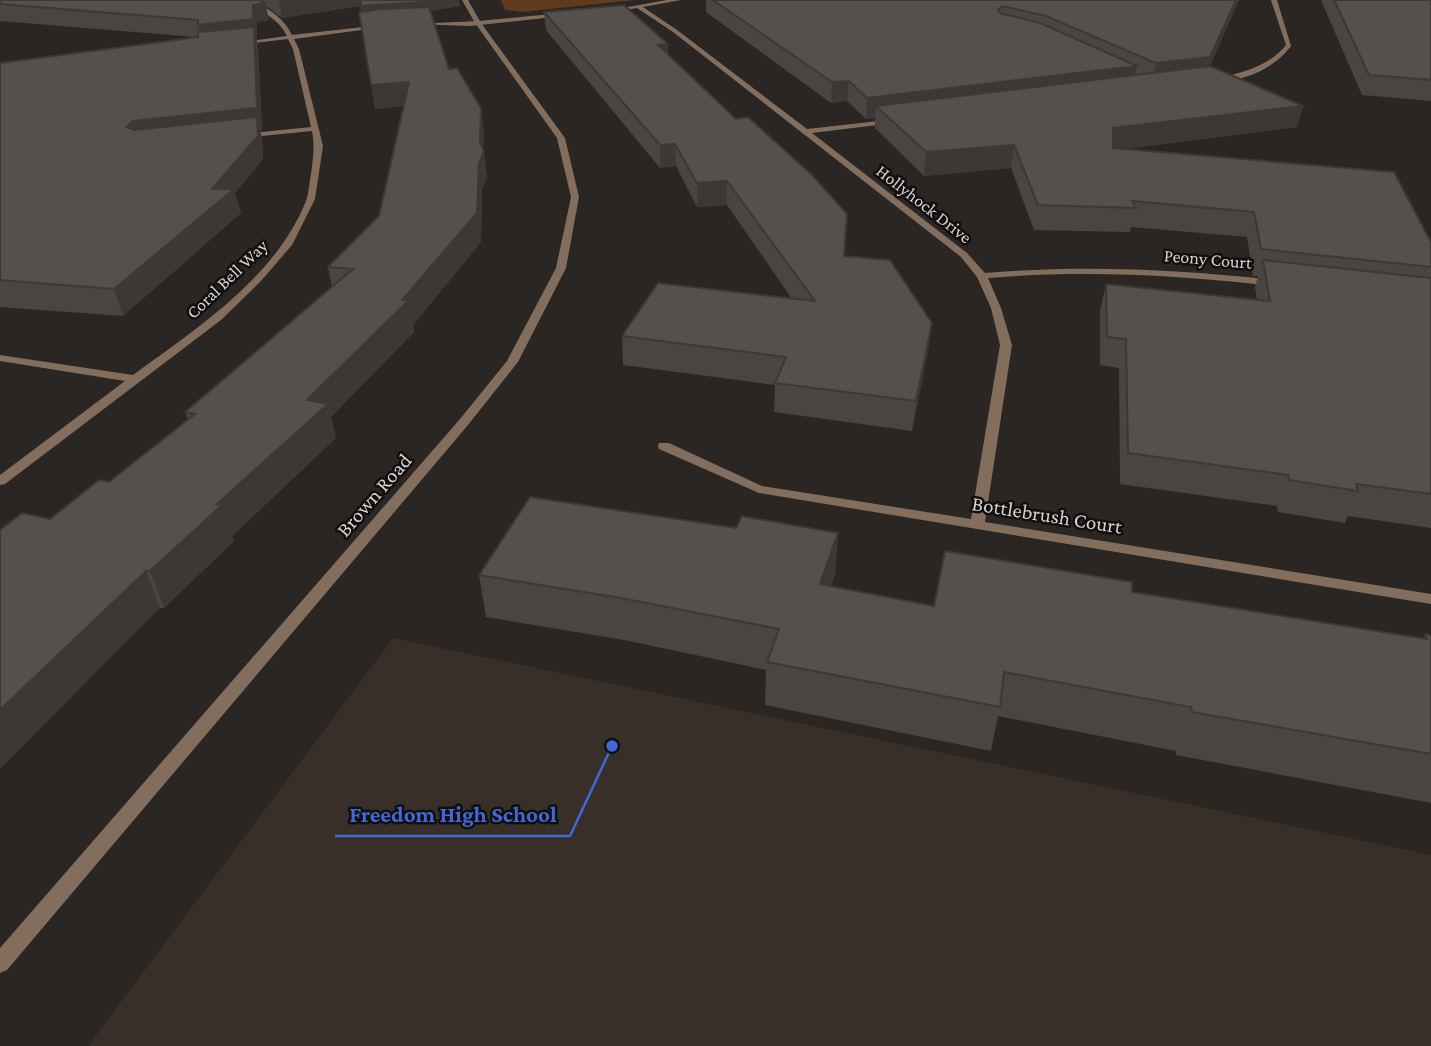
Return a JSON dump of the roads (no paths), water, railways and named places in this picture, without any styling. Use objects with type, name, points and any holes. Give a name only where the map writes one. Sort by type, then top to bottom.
[{"type":"street","name":"Coral Bell Way","points":[[0,481],[217,318],[287,245],[311,199],[319,146],[291,38],[286,29],[264,9],[243,0]]},
{"type":"street","name":"Brown Road","points":[[0,963],[464,422],[512,362],[561,268],[575,197],[561,138],[478,23],[465,0]]},
{"type":"street","points":[[602,11],[640,8],[678,0]]},
{"type":"street","points":[[1202,82],[1227,79],[1265,67],[1281,58],[1289,45],[1274,0]]},
{"type":"street","name":"Hollyhock Drive","points":[[640,8],[675,30],[964,255],[982,276],[996,308],[1006,345],[978,525]]},
{"type":"street","points":[[405,32],[564,15]]},
{"type":"street","points":[[409,25],[478,23]]},
{"type":"street","points":[[230,44],[291,38],[319,32],[396,26]]},
{"type":"street","points":[[291,38],[324,40],[391,33]]},
{"type":"street","points":[[805,132],[898,121]]},
{"type":"street","points":[[236,137],[313,129]]},
{"type":"street","name":"Peony Court","points":[[982,276],[1073,269],[1128,270],[1284,284]]},
{"type":"street","points":[[0,358],[134,379]]},
{"type":"street","name":"Bottlebrush Court","points":[[664,446],[759,489],[1431,599]]},
{"type":"place","name":"Freedom High School","points":[[612,746]]}]
